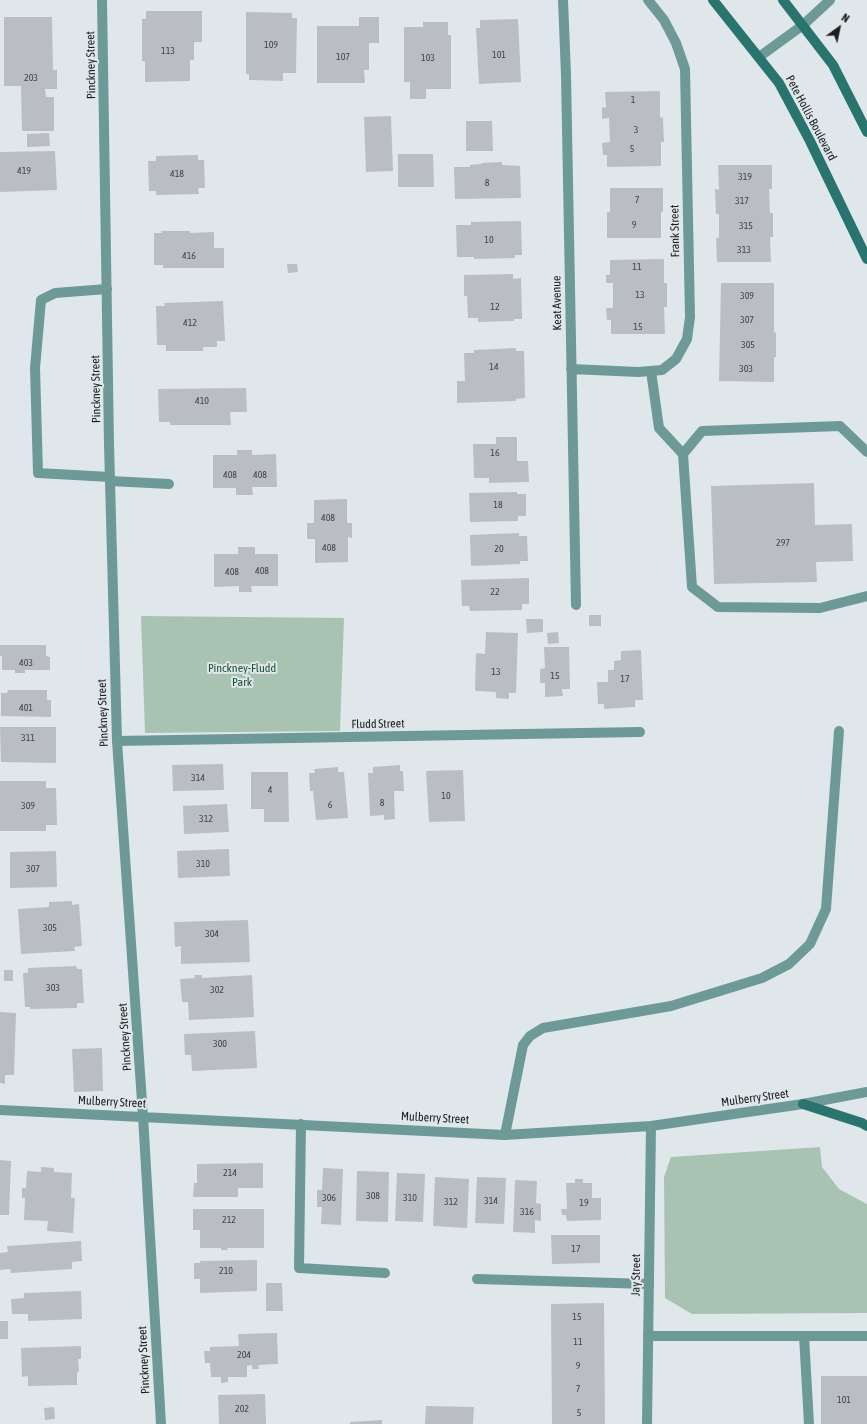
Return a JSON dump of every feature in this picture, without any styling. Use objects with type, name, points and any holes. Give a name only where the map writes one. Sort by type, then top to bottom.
[{"type":"main road","name":"Pete Hollis Boulevard","points":[[713,0],[779,83],[810,141],[867,259]]},
{"type":"main road","points":[[783,0],[803,24],[833,65],[867,132]]},
{"type":"main road","points":[[803,1104],[862,1123],[867,1126]]},
{"type":"street","name":"Pinckney Street","points":[[102,0],[110,479],[117,742],[143,1116],[161,1424]]},
{"type":"street","name":"Keat Avenue","points":[[563,0],[576,605]]},
{"type":"street","name":"Frank Street","points":[[571,369],[638,372],[662,370],[676,359],[687,339],[690,317],[685,70],[676,43],[664,20],[648,0]]},
{"type":"street","points":[[759,57],[803,24],[830,0]]},
{"type":"street","points":[[107,289],[55,293],[41,300],[36,375],[38,473],[169,484]]},
{"type":"street","points":[[651,371],[659,428],[683,454],[692,587],[718,607],[820,608],[867,596]]},
{"type":"street","points":[[683,454],[702,431],[840,426],[867,452]]},
{"type":"street","points":[[505,1135],[523,1045],[530,1036],[543,1028],[671,1006],[762,978],[790,964],[810,944],[826,909],[839,731]]},
{"type":"street","name":"Fludd Street","points":[[117,742],[640,732]]},
{"type":"street","name":"Mulberry Street","points":[[0,1110],[505,1135],[651,1126],[803,1104],[867,1092]]},
{"type":"street","points":[[301,1124],[299,1268],[385,1273]]},
{"type":"street","name":"Jay Street","points":[[647,1424],[651,1126]]},
{"type":"street","points":[[477,1279],[649,1284]]},
{"type":"street","points":[[648,1336],[867,1336]]},
{"type":"street","points":[[804,1336],[809,1424]]},
{"type":"green space","name":"Pinckney-Fludd Park","points":[[141,616],[344,618],[340,731],[145,733]]},
{"type":"green space","points":[[820,1147],[822,1167],[839,1189],[867,1204],[867,1313],[692,1314],[665,1298],[664,1177],[671,1157]]},
{"type":"building","points":[[146,11],[202,11],[202,42],[194,42],[194,60],[190,60],[190,81],[145,82],[145,61],[142,61],[142,19],[146,19]]},
{"type":"building","points":[[246,12],[292,13],[292,18],[297,18],[296,73],[283,73],[283,81],[249,80],[249,74],[246,74]]},
{"type":"building","points":[[4,17],[52,17],[53,70],[57,70],[57,89],[45,89],[46,97],[54,97],[54,131],[22,131],[21,86],[4,86]]},
{"type":"building","points":[[359,17],[379,17],[379,43],[369,43],[369,70],[364,70],[365,83],[317,83],[317,26],[359,26]]},
{"type":"building","points":[[518,19],[521,82],[479,84],[476,28],[480,28],[480,20]]},
{"type":"building","points":[[423,22],[448,22],[448,35],[451,35],[451,89],[426,89],[426,99],[410,99],[410,82],[404,82],[404,27],[423,27]]},
{"type":"building","points":[[660,91],[660,117],[663,118],[664,142],[661,142],[661,166],[607,167],[607,155],[603,155],[602,143],[610,142],[609,118],[602,119],[602,107],[606,108],[605,92]]},
{"type":"building","points":[[391,116],[393,171],[366,172],[364,117]]},
{"type":"building","points":[[466,121],[492,121],[493,151],[466,151]]},
{"type":"building","points":[[49,133],[50,146],[27,147],[27,134]]},
{"type":"building","points":[[55,151],[57,190],[0,192],[0,152]]},
{"type":"building","points":[[398,154],[433,154],[434,187],[398,187]]},
{"type":"building","points":[[198,155],[198,160],[204,160],[205,188],[198,188],[199,194],[156,195],[156,191],[149,191],[148,161],[156,161],[156,156]]},
{"type":"building","points":[[502,162],[502,165],[520,166],[521,198],[455,199],[454,167],[470,167],[470,165],[482,163]]},
{"type":"building","points":[[718,165],[772,165],[772,189],[769,189],[770,213],[773,213],[773,237],[770,237],[771,262],[717,262],[716,238],[719,238],[719,214],[716,214],[715,189],[719,190]]},
{"type":"building","points":[[610,188],[663,188],[661,238],[607,238],[607,212],[610,212]]},
{"type":"building","points":[[521,221],[522,255],[515,255],[515,258],[474,259],[474,257],[457,257],[456,225],[471,225],[471,222]]},
{"type":"building","points":[[161,231],[190,231],[190,233],[214,232],[214,248],[224,248],[224,268],[163,268],[163,265],[154,265],[154,233],[162,233]]},
{"type":"building","points":[[664,259],[664,283],[667,283],[667,307],[664,307],[665,334],[611,334],[611,320],[607,320],[606,308],[613,308],[613,283],[606,283],[606,275],[610,275],[610,260]]},
{"type":"building","points":[[287,264],[297,264],[298,272],[288,273]]},
{"type":"building","points":[[513,274],[513,279],[521,278],[522,319],[514,319],[514,321],[478,322],[478,318],[468,318],[467,296],[464,296],[464,275]]},
{"type":"building","points":[[721,283],[774,283],[774,333],[776,332],[776,357],[774,357],[774,382],[719,381]]},
{"type":"building","points":[[223,301],[225,341],[217,341],[217,347],[203,347],[203,351],[166,351],[166,345],[157,345],[156,306],[165,306],[164,303]]},
{"type":"building","points":[[516,348],[516,351],[524,351],[525,398],[516,399],[516,401],[457,403],[457,381],[465,381],[464,353],[474,353],[474,350]]},
{"type":"building","points":[[246,388],[247,412],[230,412],[231,425],[170,425],[170,422],[159,422],[158,389]]},
{"type":"building","points":[[496,437],[517,437],[517,461],[528,461],[529,482],[489,483],[489,478],[474,478],[473,444],[496,444]]},
{"type":"building","points":[[237,450],[252,450],[252,455],[276,454],[277,487],[252,487],[253,495],[236,495],[236,488],[213,488],[213,455],[237,455]]},
{"type":"building","points":[[814,483],[815,525],[852,524],[853,561],[816,562],[817,582],[714,584],[711,486]]},
{"type":"building","points":[[517,492],[517,494],[526,494],[526,516],[518,516],[518,521],[470,522],[469,493]]},
{"type":"building","points":[[347,499],[347,523],[352,523],[352,538],[348,537],[348,562],[315,563],[315,539],[307,539],[307,523],[314,523],[314,500]]},
{"type":"building","points":[[519,533],[519,536],[527,536],[528,561],[520,561],[520,564],[471,566],[470,535]]},
{"type":"building","points":[[238,547],[255,547],[255,554],[278,554],[278,586],[251,586],[252,592],[239,592],[239,586],[214,587],[214,554],[238,554]]},
{"type":"building","points":[[529,578],[529,604],[522,604],[522,610],[470,611],[469,606],[462,606],[461,580]]},
{"type":"building","points":[[589,615],[601,615],[601,626],[589,626]]},
{"type":"building","points":[[526,619],[543,619],[543,632],[527,633]]},
{"type":"building","points":[[486,632],[518,633],[516,693],[509,693],[509,699],[496,698],[496,692],[475,691],[476,653],[485,654]]},
{"type":"building","points":[[558,632],[559,643],[548,644],[547,633]]},
{"type":"building","points":[[0,645],[46,645],[46,656],[50,657],[50,670],[25,670],[25,673],[15,673],[15,670],[2,670]]},
{"type":"building","points":[[544,647],[569,647],[570,689],[562,689],[563,696],[545,697],[545,683],[540,683],[540,669],[545,668]]},
{"type":"building","points":[[641,650],[643,700],[635,700],[635,707],[604,709],[604,704],[598,704],[597,682],[608,682],[608,670],[614,670],[614,661],[621,660],[621,651]]},
{"type":"building","points":[[8,690],[47,690],[47,700],[51,700],[51,717],[1,716],[1,693],[7,693]]},
{"type":"building","points":[[0,727],[56,727],[56,763],[1,762]]},
{"type":"building","points":[[223,764],[224,790],[173,791],[172,765]]},
{"type":"building","points":[[400,765],[400,771],[403,771],[404,791],[394,791],[395,819],[384,820],[384,815],[370,816],[368,773],[373,773],[373,767]]},
{"type":"building","points":[[338,767],[338,772],[344,772],[348,818],[316,820],[313,791],[310,791],[309,773],[315,773],[314,769]]},
{"type":"building","points":[[463,770],[465,821],[429,822],[426,771]]},
{"type":"building","points":[[251,772],[288,772],[289,822],[264,822],[264,809],[251,809]]},
{"type":"building","points":[[0,781],[46,781],[46,788],[56,788],[57,825],[46,825],[46,831],[0,831]]},
{"type":"building","points":[[227,804],[229,832],[184,834],[183,806]]},
{"type":"building","points":[[229,849],[230,876],[178,878],[177,851]]},
{"type":"building","points":[[56,851],[57,887],[10,888],[10,852]]},
{"type":"building","points":[[72,901],[72,905],[79,904],[82,946],[74,947],[75,951],[21,954],[18,909],[49,907],[49,902]]},
{"type":"building","points":[[248,920],[250,962],[181,964],[181,946],[175,947],[174,922]]},
{"type":"building","points":[[76,966],[77,969],[82,969],[84,1003],[77,1003],[77,1008],[30,1009],[30,1007],[25,1007],[23,973],[28,973],[28,968]]},
{"type":"building","points":[[4,970],[13,970],[13,981],[4,981]]},
{"type":"building","points":[[194,975],[202,975],[202,978],[252,975],[254,1017],[189,1020],[188,1002],[182,1002],[180,979],[195,978]]},
{"type":"building","points":[[0,1012],[16,1013],[14,1075],[5,1075],[5,1084],[0,1083]]},
{"type":"building","points":[[255,1031],[257,1068],[192,1071],[191,1055],[185,1055],[184,1034]]},
{"type":"building","points":[[102,1048],[103,1091],[74,1092],[72,1049]]},
{"type":"building","points":[[0,1160],[11,1161],[9,1215],[0,1215]]},
{"type":"building","points":[[263,1163],[263,1188],[238,1188],[238,1197],[193,1197],[194,1183],[197,1183],[197,1164]]},
{"type":"building","points":[[41,1167],[54,1168],[54,1172],[72,1173],[71,1198],[75,1198],[73,1233],[47,1231],[48,1221],[24,1220],[25,1198],[22,1198],[22,1188],[26,1188],[27,1171],[41,1172]]},
{"type":"building","points":[[323,1168],[343,1169],[341,1225],[321,1224],[322,1207],[317,1207],[317,1190],[322,1190]]},
{"type":"building","points":[[357,1171],[389,1172],[388,1222],[356,1221]]},
{"type":"building","points":[[397,1173],[425,1174],[423,1222],[395,1221]]},
{"type":"building","points":[[435,1177],[469,1179],[467,1228],[433,1226]]},
{"type":"building","points":[[477,1177],[506,1178],[504,1224],[475,1223]]},
{"type":"building","points":[[575,1179],[583,1179],[583,1183],[592,1183],[592,1198],[601,1198],[601,1220],[567,1221],[566,1215],[562,1215],[561,1209],[567,1209],[566,1183],[575,1183]]},
{"type":"building","points":[[515,1180],[537,1181],[536,1203],[541,1204],[541,1221],[535,1220],[535,1233],[513,1232]]},
{"type":"building","points":[[193,1209],[264,1209],[264,1248],[227,1248],[228,1250],[221,1250],[221,1248],[200,1248],[200,1230],[193,1230]]},
{"type":"building","points":[[551,1235],[600,1235],[600,1263],[552,1264]]},
{"type":"building","points":[[81,1241],[82,1261],[72,1262],[72,1269],[11,1273],[10,1269],[0,1270],[0,1253],[8,1252],[7,1246]]},
{"type":"building","points":[[257,1260],[257,1291],[200,1293],[200,1279],[194,1279],[194,1263],[200,1263],[200,1261]]},
{"type":"building","points":[[266,1283],[282,1283],[283,1311],[266,1311]]},
{"type":"building","points":[[81,1291],[82,1319],[28,1321],[28,1314],[12,1314],[11,1299],[24,1298],[24,1293]]},
{"type":"building","points":[[604,1303],[605,1424],[552,1424],[551,1304]]},
{"type":"building","points":[[0,1321],[8,1321],[8,1339],[0,1339]]},
{"type":"building","points":[[277,1333],[278,1364],[258,1365],[259,1369],[252,1369],[252,1365],[247,1366],[247,1377],[228,1377],[228,1382],[221,1383],[221,1377],[211,1377],[210,1363],[205,1363],[204,1351],[210,1351],[210,1347],[239,1346],[238,1334]]},
{"type":"building","points":[[81,1346],[81,1359],[78,1359],[79,1372],[77,1372],[77,1385],[28,1386],[28,1376],[22,1377],[21,1348]]},
{"type":"building","points":[[821,1376],[867,1376],[867,1424],[821,1424]]},
{"type":"building","points":[[265,1394],[266,1424],[219,1424],[218,1395]]},
{"type":"building","points":[[426,1406],[474,1407],[473,1424],[425,1424]]},
{"type":"building","points":[[54,1407],[55,1419],[45,1420],[44,1408]]},
{"type":"building","points":[[382,1420],[382,1424],[350,1424],[350,1422]]}]
